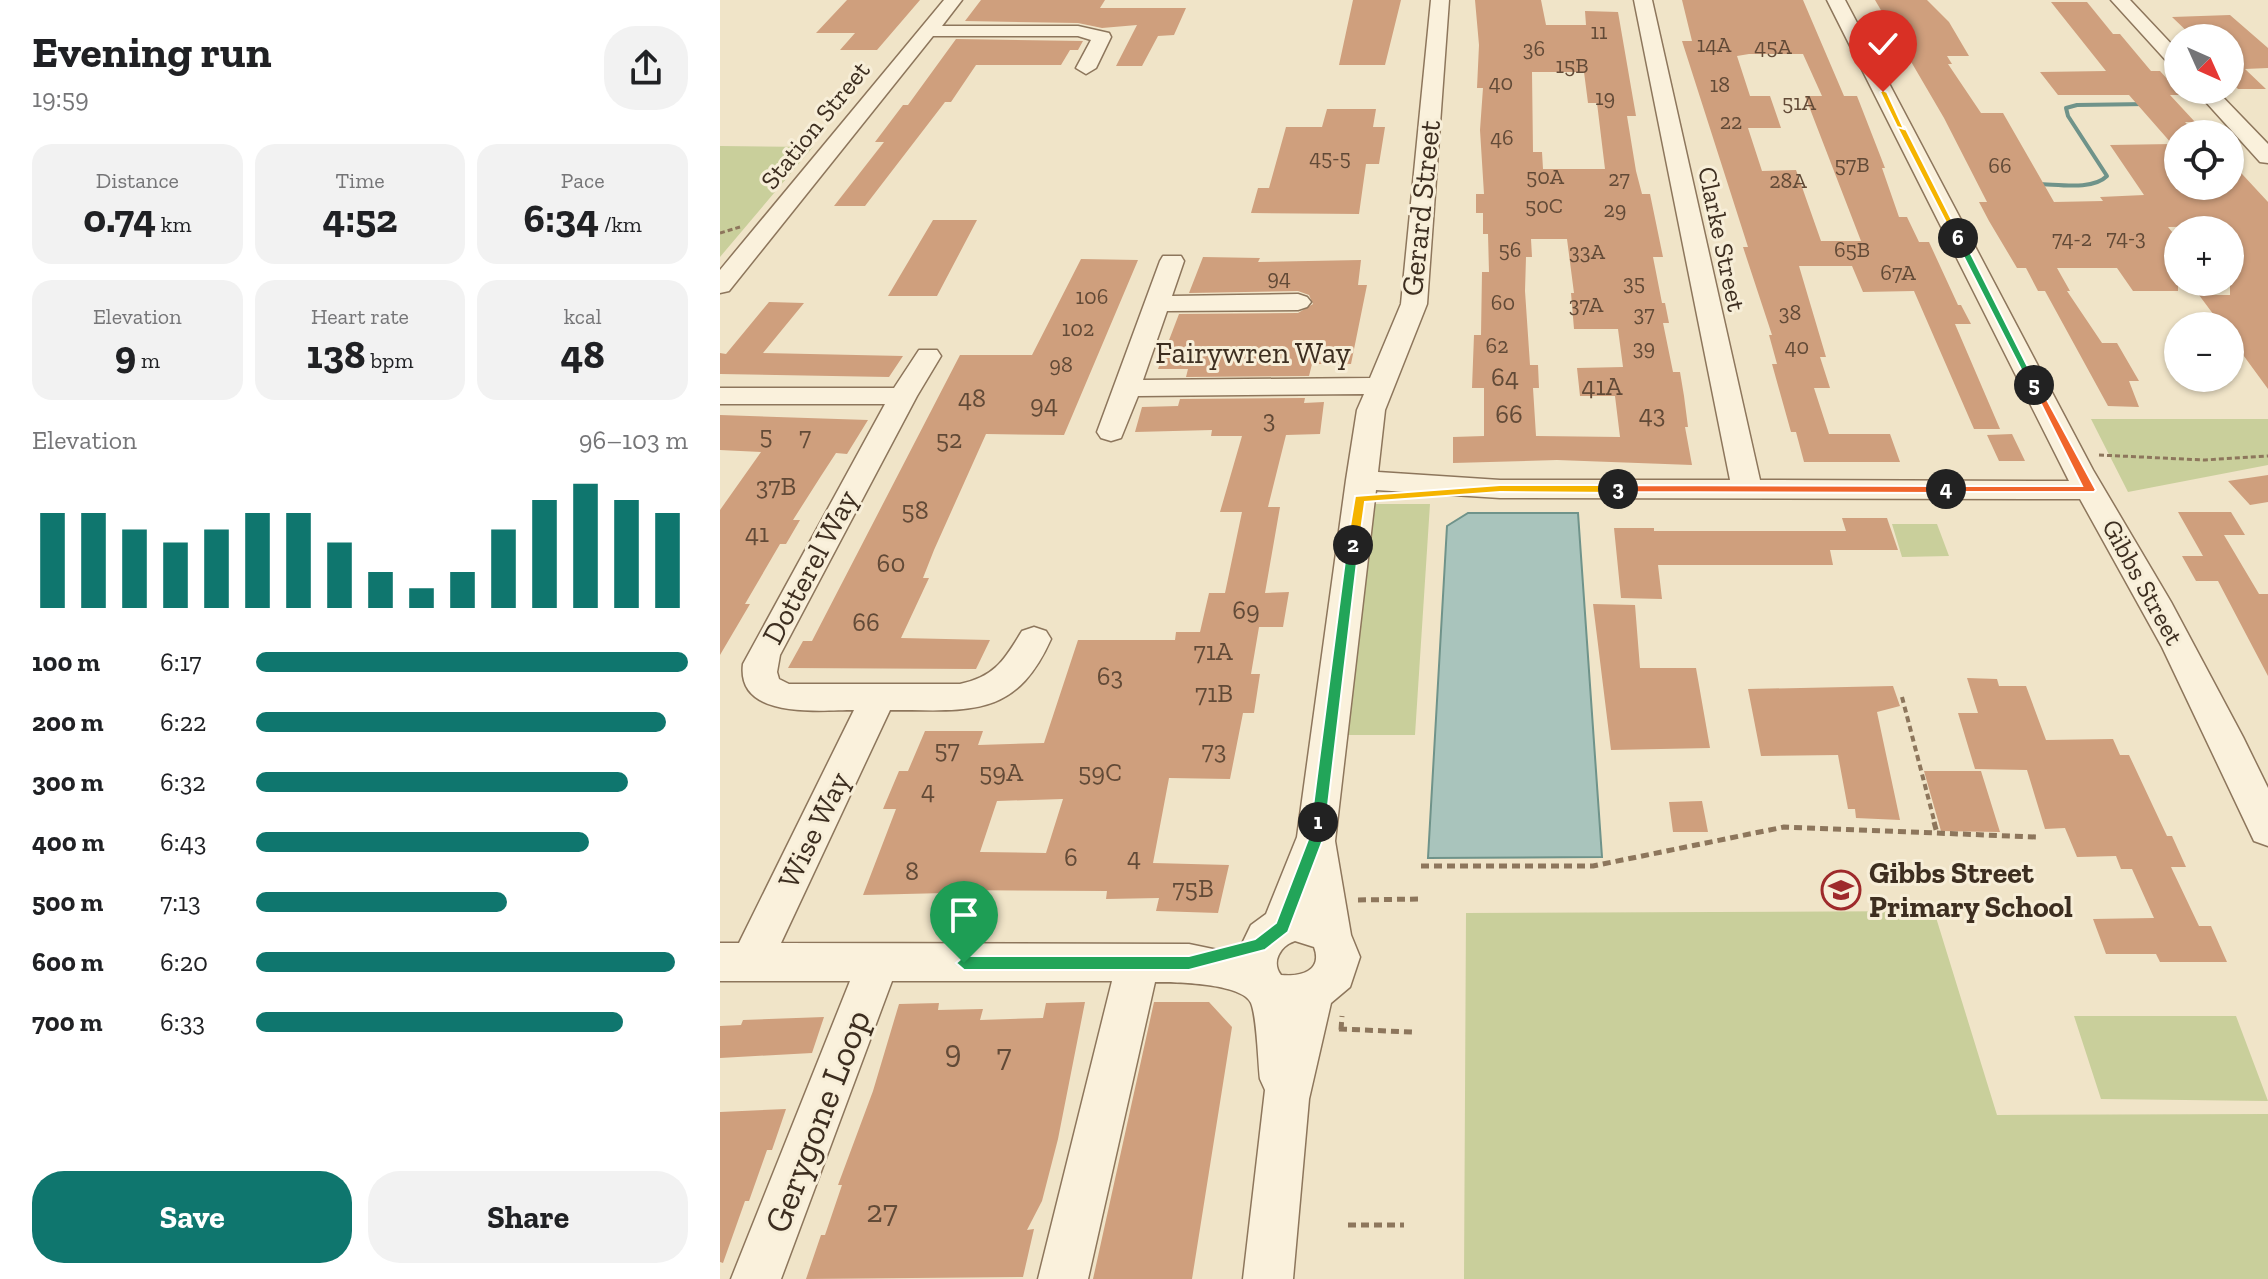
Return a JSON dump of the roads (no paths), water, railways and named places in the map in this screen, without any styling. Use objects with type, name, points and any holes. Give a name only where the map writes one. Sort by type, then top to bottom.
[{"type":"street","name":"Station Street","points":[[720,286],[953,0]]},
{"type":"street","name":"Gerard Street","points":[[1268,1279],[1286,1099],[1284,977],[1317,837],[1371,410],[1414,304],[1440,0]]},
{"type":"street","name":"Clarke Street","points":[[1643,0],[1747,489]]},
{"type":"street","name":"Gibbs Street","points":[[1836,0],[2090,490],[2117,532],[2228,739],[2268,830]]},
{"type":"street","points":[[2120,0],[2164,47]]},
{"type":"street","points":[[929,31],[1078,31],[1098,34],[1102,37],[1101,42],[1086,68]]},
{"type":"street","points":[[2218,104],[2268,157]]},
{"type":"street","points":[[1111,432],[1172,261]]},
{"type":"street","points":[[1156,304],[1298,302]]},
{"type":"street","name":"Dotterel Way","points":[[928,356],[903,396],[758,669],[760,683],[771,692],[789,697],[960,697],[981,694],[1014,676],[1034,639]]},
{"type":"street","name":"Fairywren Way","points":[[1127,388],[1380,386]]},
{"type":"street","points":[[720,396],[903,396]]},
{"type":"street","points":[[1360,489],[2090,490]]},
{"type":"street","name":"Wise Way","points":[[735,962],[878,698]]},
{"type":"street","name":"Gibbs Street","points":[[2228,739],[2268,799]]},
{"type":"street","name":"Gerard Street","points":[[1284,977],[1326,984],[1337,968],[1341,917],[1317,837]]},
{"type":"street","points":[[735,962],[1189,963],[1284,977],[1298,922],[1314,924],[1341,917]]},
{"type":"street","name":"Gerygone Loop","points":[[756,1279],[878,963]]},
{"type":"street","points":[[1063,1279],[1138,963]]},
{"type":"water","points":[[1468,513],[1578,513],[1602,857],[1428,858],[1447,526]]},
{"type":"waterway","points":[[2037,184],[2093,184],[2107,176],[2068,116],[2066,108],[2077,105],[2147,104]]},
{"type":"place","name":"Gibbs Street Primary School","points":[[1841,890]]}]
